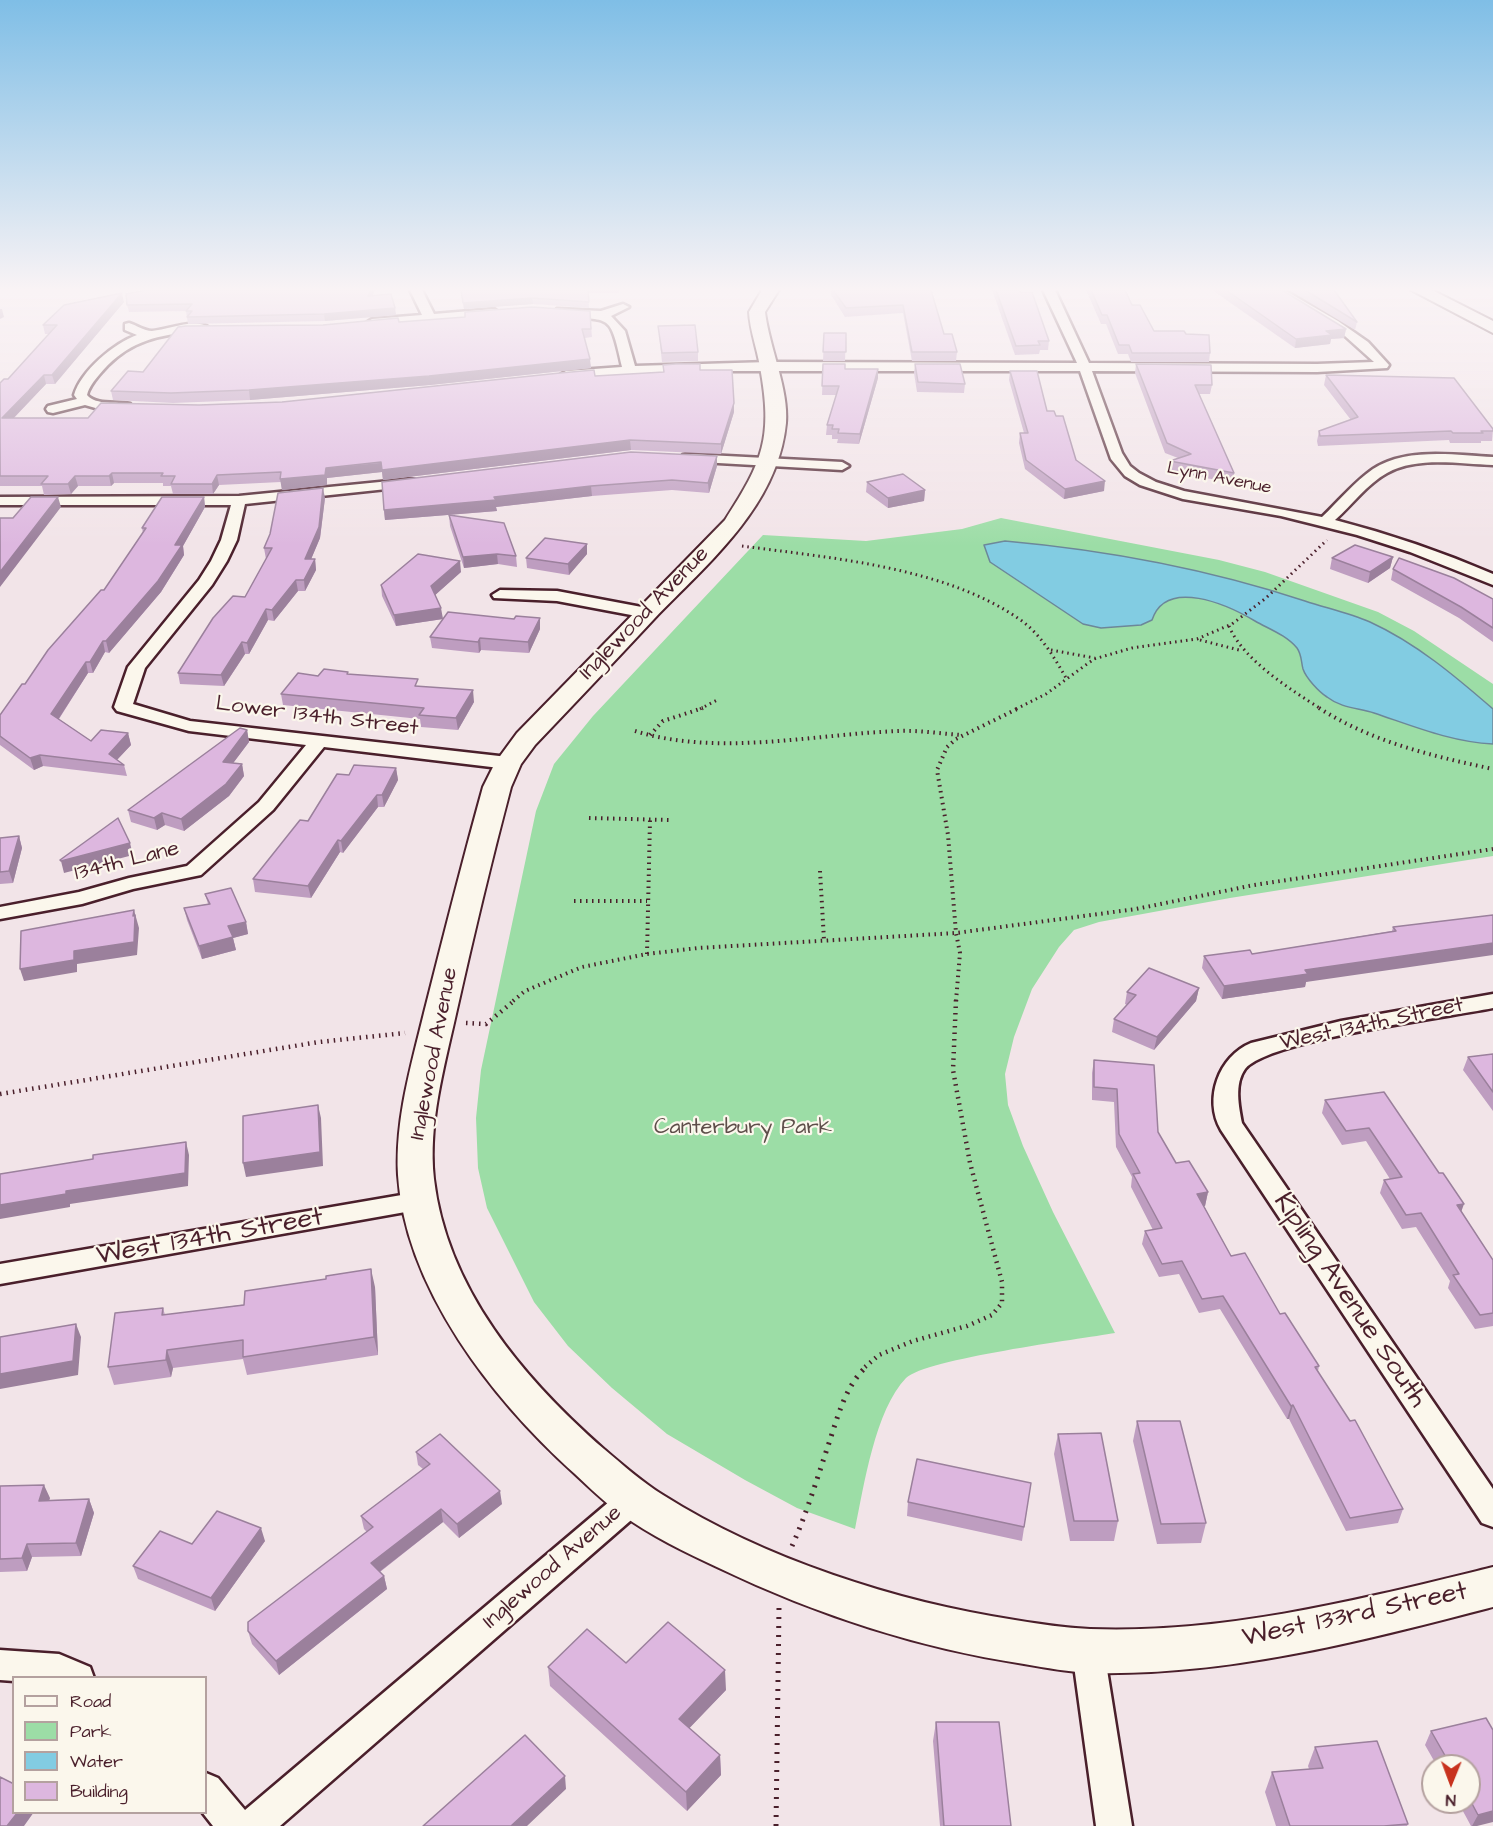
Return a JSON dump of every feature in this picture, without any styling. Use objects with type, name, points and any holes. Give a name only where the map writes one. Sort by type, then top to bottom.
[{"type":"street","points":[[85,401],[80,395],[82,388],[92,375]]},
{"type":"street","points":[[549,377],[567,375]]},
{"type":"street","name":"Inglewood Avenue","points":[[253,1826],[634,1499],[579,1453],[523,1399],[476,1336],[441,1272],[419,1201],[416,1134],[438,1024],[497,787],[508,764],[526,739],[733,524],[747,504],[761,480],[774,442],[777,420],[770,375]]},
{"type":"street","name":"Lynn Avenue","points":[[1088,375],[1115,453],[1122,466],[1135,478],[1181,494],[1326,521],[1433,555],[1493,580]]},
{"type":"street","points":[[53,409],[85,401],[106,407],[141,407]]},
{"type":"street","points":[[677,458],[842,466]]},
{"type":"street","points":[[1326,521],[1380,471],[1391,465],[1435,460],[1493,461]]},
{"type":"street","points":[[0,501],[239,500],[420,482]]},
{"type":"street","name":"Lower 134th Street","points":[[239,500],[229,540],[219,561],[206,582],[137,667],[123,707],[189,726],[508,764]]},
{"type":"street","points":[[500,595],[557,596],[646,613]]},
{"type":"street","name":"134th Lane","points":[[0,913],[82,898],[129,884],[194,871],[266,806],[320,741]]},
{"type":"street","name":"West 134th Street","points":[[1228,1079],[1244,1057],[1276,1044],[1329,1030],[1493,1000]]},
{"type":"street","name":"Kipling Avenue South","points":[[1228,1079],[1225,1099],[1230,1125],[1493,1514]]},
{"type":"street","name":"West 134th Street","points":[[0,1274],[419,1201]]},
{"type":"street","name":"West 133rd Street","points":[[634,1499],[710,1543],[822,1592],[900,1618],[987,1638],[1088,1651],[1172,1648],[1292,1634],[1493,1587]]},
{"type":"street","points":[[1088,1651],[1114,1826]]},
{"type":"street","points":[[0,1665],[59,1669],[76,1676]]},
{"type":"street","points":[[207,1791],[235,1826]]},
{"type":"path","points":[[776,1826],[777,1625],[782,1575],[803,1522],[843,1401],[858,1374],[879,1355],[913,1341],[992,1315],[1002,1303],[1002,1282],[970,1163],[953,1070],[960,953],[956,933],[948,835],[937,770],[947,747],[964,735],[1047,693],[1081,665],[1096,658],[1125,650],[1198,639],[1230,626],[1278,587],[1343,526]]},
{"type":"path","points":[[717,541],[853,563],[969,593],[1022,621],[1051,650],[1066,678]]},
{"type":"path","points":[[1230,626],[1240,650]]},
{"type":"path","points":[[1198,639],[1240,650],[1316,706],[1343,722],[1431,754],[1493,769]]},
{"type":"path","points":[[1051,650],[1085,658],[1096,658]]},
{"type":"path","points":[[650,735],[663,721],[699,710],[719,699]]},
{"type":"path","points":[[634,731],[650,735],[724,743],[839,737],[900,731],[964,735]]},
{"type":"path","points":[[589,818],[669,820]]},
{"type":"path","points":[[647,954],[650,820]]},
{"type":"path","points":[[0,1094],[319,1042],[405,1034],[438,1024],[486,1024],[525,991],[582,967],[647,954],[698,948],[956,933],[1136,909],[1254,885],[1493,849]]},
{"type":"path","points":[[820,871],[824,940]]},
{"type":"path","points":[[574,901],[647,901]]},
{"type":"green space","name":"Canterbury Park","points":[[1001,518],[1219,560],[1265,572],[1378,612],[1414,631],[1493,684],[1493,856],[1230,898],[1099,922],[1074,930],[1059,947],[1032,989],[1014,1037],[1005,1074],[1008,1105],[1023,1146],[1053,1212],[1115,1333],[971,1357],[919,1371],[906,1378],[886,1409],[872,1449],[855,1529],[797,1508],[667,1434],[612,1388],[568,1346],[534,1302],[487,1208],[478,1168],[476,1118],[481,1070],[536,811],[554,764],[593,716],[763,535],[866,541],[962,529]]},
{"type":"water","points":[[1005,541],[1081,550],[1194,570],[1231,579],[1370,622],[1419,650],[1493,709],[1493,744],[1447,737],[1332,701],[1320,692],[1307,676],[1300,653],[1293,643],[1243,615],[1214,602],[1184,597],[1170,600],[1159,607],[1152,620],[1141,625],[1101,628],[1083,624],[990,562],[984,545]]},
{"type":"building","points":[[11,375],[44,375],[2,418],[88,418],[101,403],[199,405],[282,402],[539,375],[732,375],[734,403],[721,444],[630,440],[382,470],[381,462],[326,468],[325,475],[280,479],[281,472],[217,475],[212,484],[171,484],[175,476],[161,476],[163,473],[112,473],[109,476],[75,476],[68,484],[41,484],[48,476],[0,476],[0,383]]},
{"type":"building","points":[[124,375],[436,375],[249,390],[171,393],[111,391]]},
{"type":"building","points":[[822,375],[876,375],[860,434],[838,433],[839,429],[832,429],[833,425],[827,425],[839,386],[822,386]]},
{"type":"building","points":[[917,375],[963,375],[965,384],[918,382]]},
{"type":"building","points":[[1011,375],[1038,375],[1047,411],[1054,411],[1056,416],[1063,416],[1076,460],[1105,481],[1065,489],[1026,460],[1020,433],[1028,433]]},
{"type":"building","points":[[1140,375],[1212,375],[1212,385],[1195,385],[1234,473],[1170,461],[1191,454],[1167,443]]},
{"type":"building","points":[[1326,375],[1454,378],[1493,431],[1320,436],[1319,431],[1358,417]]},
{"type":"building","points":[[631,452],[717,456],[708,483],[672,480],[591,486],[494,497],[496,500],[384,510],[382,482]]},
{"type":"building","points":[[903,474],[925,490],[888,498],[867,482]]},
{"type":"building","points":[[323,488],[319,527],[305,559],[315,559],[304,580],[296,580],[272,610],[266,609],[247,643],[242,642],[221,675],[178,673],[213,618],[233,596],[245,597],[272,548],[264,548],[270,534],[278,493]]},
{"type":"building","points":[[31,497],[58,497],[0,572],[0,518],[13,518]]},
{"type":"building","points":[[162,497],[204,497],[175,545],[182,545],[158,581],[106,641],[103,641],[90,662],[86,662],[51,714],[91,741],[101,730],[128,733],[109,754],[124,765],[40,755],[30,758],[0,736],[0,715],[48,650],[101,590],[104,590],[146,528],[142,528]]},
{"type":"building","points":[[449,515],[504,523],[516,556],[497,554],[463,557]]},
{"type":"building","points":[[545,538],[587,544],[568,564],[526,558]]},
{"type":"building","points":[[1355,545],[1393,557],[1370,572],[1332,558]]},
{"type":"building","points":[[418,554],[460,561],[431,586],[441,608],[394,615],[381,585]]},
{"type":"building","points":[[1399,558],[1454,578],[1493,599],[1493,628],[1461,607],[1393,569]]},
{"type":"building","points":[[448,612],[514,619],[516,616],[540,618],[528,642],[480,638],[478,642],[430,637]]},
{"type":"building","points":[[324,669],[348,672],[347,674],[418,679],[415,686],[473,690],[456,718],[419,715],[424,708],[281,694],[298,673],[318,676]]},
{"type":"building","points":[[240,728],[247,730],[223,762],[242,764],[226,784],[181,819],[162,813],[154,818],[128,810]]},
{"type":"building","points":[[354,765],[396,768],[382,795],[377,795],[341,841],[338,840],[308,886],[253,879],[300,820],[308,821],[337,774],[349,775]]},
{"type":"building","points":[[118,818],[130,843],[60,860]]},
{"type":"building","points":[[19,836],[9,871],[0,872],[0,838]]},
{"type":"building","points":[[231,888],[246,922],[228,926],[233,937],[199,946],[184,908],[210,904],[205,894]]},
{"type":"building","points":[[134,910],[134,942],[74,951],[74,960],[20,969],[21,931]]},
{"type":"building","points":[[1493,915],[1493,943],[1305,970],[1308,974],[1224,986],[1204,956],[1250,950],[1252,954],[1396,931],[1393,927]]},
{"type":"building","points":[[1149,968],[1199,988],[1157,1037],[1114,1019],[1136,995],[1127,992]]},
{"type":"building","points":[[1493,1054],[1493,1092],[1468,1057]]},
{"type":"building","points":[[1094,1060],[1154,1065],[1158,1132],[1176,1163],[1189,1161],[1208,1192],[1197,1194],[1231,1256],[1245,1253],[1280,1314],[1285,1313],[1319,1366],[1315,1367],[1350,1421],[1355,1420],[1403,1509],[1350,1518],[1293,1405],[1291,1406],[1223,1296],[1202,1299],[1182,1261],[1162,1264],[1145,1231],[1162,1228],[1133,1174],[1140,1173],[1119,1134],[1117,1089],[1094,1087]]},
{"type":"building","points":[[1384,1092],[1439,1173],[1443,1173],[1464,1204],[1457,1205],[1493,1260],[1493,1313],[1480,1315],[1453,1275],[1459,1274],[1421,1213],[1406,1215],[1384,1180],[1402,1177],[1369,1128],[1346,1131],[1325,1100]]},
{"type":"building","points":[[318,1105],[320,1152],[243,1163],[243,1116]]},
{"type":"building","points":[[186,1142],[185,1173],[66,1191],[66,1194],[0,1205],[0,1174],[93,1159],[93,1155]]},
{"type":"building","points":[[371,1269],[374,1337],[243,1357],[243,1340],[167,1350],[166,1360],[108,1367],[115,1313],[163,1308],[162,1315],[244,1305],[245,1291],[326,1279],[326,1276]]},
{"type":"building","points":[[76,1324],[73,1361],[0,1374],[0,1337]]},
{"type":"building","points":[[1137,1421],[1180,1421],[1206,1523],[1161,1524]]},
{"type":"building","points":[[1101,1433],[1118,1521],[1074,1521],[1058,1434]]},
{"type":"building","points":[[440,1434],[500,1491],[457,1524],[441,1509],[371,1563],[384,1576],[276,1661],[248,1631],[248,1622],[373,1527],[361,1516],[430,1464],[416,1452]]},
{"type":"building","points":[[917,1459],[1031,1483],[1024,1527],[908,1502]]},
{"type":"building","points":[[44,1485],[39,1501],[89,1499],[76,1543],[27,1544],[22,1558],[0,1559],[0,1486]]},
{"type":"building","points":[[217,1511],[261,1528],[211,1598],[133,1566],[160,1531],[192,1544]]},
{"type":"building","points":[[668,1622],[725,1670],[679,1719],[720,1755],[686,1792],[548,1667],[587,1629],[626,1663]]},
{"type":"building","points":[[1486,1718],[1493,1730],[1493,1811],[1478,1815],[1477,1814],[1481,1814],[1481,1754],[1444,1754],[1431,1731]]},
{"type":"building","points":[[936,1722],[999,1722],[1011,1826],[944,1826]]},
{"type":"building","points":[[525,1735],[565,1776],[511,1826],[423,1826]]},
{"type":"building","points":[[1377,1741],[1408,1824],[1290,1826],[1272,1772],[1323,1768],[1315,1747]]},
{"type":"building","points":[[0,1777],[12,1783],[12,1814],[16,1814],[7,1826],[0,1826]]}]
